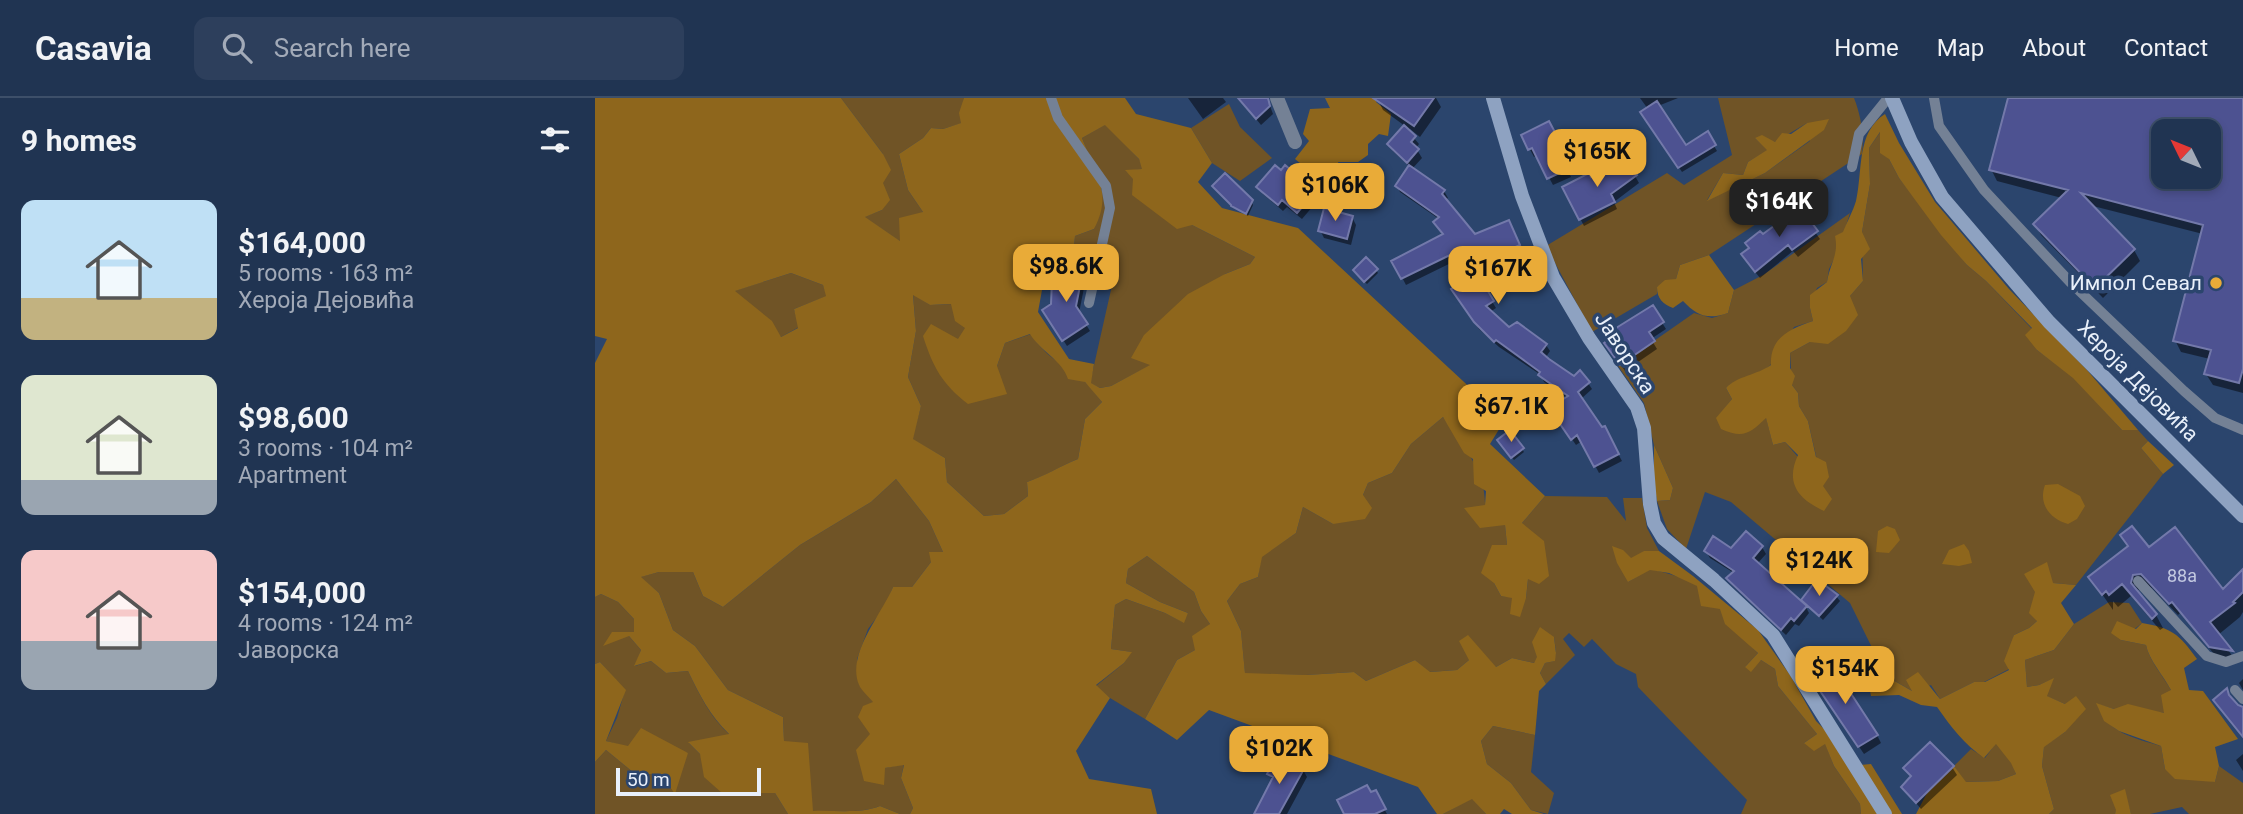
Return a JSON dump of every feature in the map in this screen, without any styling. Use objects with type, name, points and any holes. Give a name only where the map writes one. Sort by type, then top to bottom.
[{"type":"street","points":[[1277,98],[1295,142]]},
{"type":"street","name":"Јаворска","points":[[1493,98],[1522,196],[1553,277],[1589,338],[1637,407],[1644,428],[1654,523],[1663,538],[1714,580],[1773,635],[1885,814]]},
{"type":"street","name":"Хероја Дејовића","points":[[1890,98],[1942,197],[2049,322],[2243,516]]},
{"type":"lane","points":[[1051,98],[1058,118],[1106,186],[1110,208],[1089,303]]},
{"type":"lane","name":"Хероја Дејовића","points":[[1852,167],[1859,134],[1890,98]]},
{"type":"lane","points":[[1934,98],[1939,125],[1992,200],[2071,283],[2184,391],[2214,418],[2243,430]]},
{"type":"lane","points":[[2139,581],[2207,656],[2226,662],[2243,656]]},
{"type":"lane","points":[[2235,690],[2243,699]]},
{"type":"shaded area","points":[[595,98],[841,98],[883,154],[891,170],[883,183],[890,200],[882,210],[865,217],[900,241],[899,218],[923,212],[908,190],[899,154],[923,138],[931,128],[943,129],[961,123],[959,113],[964,98],[1125,98],[1136,114],[1191,128],[1212,163],[1198,182],[1222,208],[1298,228],[1477,394],[1502,397],[1506,418],[1490,444],[1545,496],[1522,523],[1544,541],[1549,576],[1539,584],[1528,579],[1520,617],[1510,614],[1512,598],[1501,596],[1494,583],[1481,573],[1492,545],[1507,545],[1505,525],[1480,528],[1464,508],[1485,505],[1486,491],[1474,484],[1473,459],[1464,453],[1443,417],[1411,444],[1392,473],[1368,483],[1363,495],[1372,508],[1365,519],[1333,524],[1303,507],[1296,533],[1262,557],[1258,577],[1240,584],[1227,601],[1241,631],[1245,673],[1306,675],[1354,672],[1366,681],[1415,660],[1430,672],[1457,670],[1469,660],[1459,641],[1468,635],[1496,667],[1512,658],[1534,663],[1537,657],[1532,642],[1540,627],[1554,637],[1556,653],[1555,661],[1545,663],[1540,673],[1546,684],[1539,691],[1535,735],[1493,726],[1481,741],[1487,764],[1511,783],[1531,810],[1544,814],[1512,814],[1504,809],[1500,814],[1486,814],[1472,799],[1443,814],[1437,814],[1418,787],[1209,710],[1177,740],[1145,719],[1177,660],[1195,650],[1192,636],[1210,624],[1201,611],[1194,592],[1147,556],[1128,569],[1126,583],[1160,602],[1188,613],[1184,623],[1126,599],[1115,605],[1111,649],[1132,652],[1124,663],[1096,685],[1110,698],[1076,751],[1089,779],[1151,789],[1157,814],[910,814],[913,808],[901,778],[904,765],[885,768],[884,785],[864,781],[856,750],[870,734],[858,717],[863,706],[873,702],[860,687],[856,673],[861,647],[893,587],[912,587],[931,562],[929,552],[943,552],[929,521],[896,479],[871,502],[800,545],[723,607],[703,596],[693,572],[659,572],[641,577],[659,593],[673,630],[695,646],[728,690],[783,717],[784,741],[808,743],[813,811],[856,811],[880,806],[900,814],[788,814],[775,793],[722,793],[704,777],[700,754],[688,742],[729,734],[711,712],[688,671],[666,673],[651,661],[634,666],[641,650],[629,636],[603,646],[612,632],[634,632],[634,619],[618,602],[601,594],[595,597],[595,363],[607,339],[595,336]],"holes":[[[1105,125],[1139,159],[1142,169],[1125,170],[1133,179],[1132,195],[1177,229],[1192,225],[1255,257],[1250,264],[1188,294],[1144,335],[1131,358],[1150,365],[1111,386],[1100,388],[1091,383],[1094,364],[1069,359],[1038,312],[1044,279],[1073,257],[1075,236],[1094,229],[1100,216],[1100,183],[1082,138]],[[791,273],[823,285],[826,296],[794,309],[798,328],[781,337],[772,321],[735,291]],[[913,295],[930,305],[951,304],[955,321],[965,328],[958,339],[931,324],[923,336],[939,374],[968,404],[1007,394],[997,366],[1005,343],[1030,334],[1061,366],[1068,379],[1085,382],[1102,402],[1085,419],[1078,459],[1027,482],[1028,496],[1004,514],[984,516],[947,482],[945,458],[913,439],[921,406],[908,377],[916,331]]]},
{"type":"shaded area","points":[[841,98],[964,98],[962,123],[943,129],[931,128],[923,138],[899,154],[908,190],[923,212],[901,242],[864,217],[882,210],[883,154]]},
{"type":"shaded area","points":[[1325,98],[1377,98],[1376,102],[1391,114],[1388,136],[1379,134],[1368,144],[1368,155],[1358,162],[1338,162],[1342,175],[1316,173],[1295,159],[1309,141],[1303,134],[1310,109],[1330,108]]},
{"type":"shaded area","points":[[1718,98],[1854,98],[1863,139],[1862,154],[1709,255],[1680,265],[1676,279],[1657,287],[1657,294],[1592,332],[1546,246],[1667,173],[1684,185],[1732,155]],"holes":[[[1807,123],[1810,141],[1765,173],[1707,200],[1723,173],[1743,175],[1748,162],[1768,150],[1755,138],[1775,142]]]},
{"type":"shaded area","points":[[1229,104],[1240,127],[1272,158],[1240,181],[1212,163],[1191,128]]},
{"type":"shaded area","points":[[1885,114],[1899,143],[1935,202],[2009,289],[2087,370],[2138,430],[2122,430],[2073,378],[2037,350],[2025,335],[2032,328],[1967,265],[1899,178],[1889,159],[1880,153],[1880,132],[1869,148],[1870,184],[1862,232],[1870,249],[1861,259],[1863,281],[1850,296],[1858,315],[1846,331],[1828,344],[1810,342],[1790,353],[1790,368],[1795,376],[1792,385],[1798,393],[1799,406],[1808,421],[1816,457],[1826,462],[1829,477],[1823,486],[1832,499],[1824,511],[1807,501],[1796,489],[1793,474],[1798,455],[1785,442],[1773,445],[1766,418],[1746,433],[1735,434],[1721,429],[1716,418],[1732,399],[1726,388],[1771,365],[1774,347],[1778,341],[1789,331],[1813,321],[1810,295],[1827,282],[1835,254],[1835,236],[1843,232],[1856,201],[1865,142],[1869,131]]},
{"type":"shaded area","points":[[1829,119],[1824,130],[1765,173],[1707,201],[1723,173],[1743,175],[1748,162],[1767,150],[1755,138],[1762,135],[1775,142],[1782,133],[1791,134],[1807,123]]},
{"type":"shaded area","points":[[1106,124],[1139,159],[1143,169],[1126,171],[1192,225],[1255,257],[1250,264],[1225,274],[1151,365],[1111,386],[1100,388],[1090,383],[1115,272],[1073,257],[1075,236],[1094,229],[1103,189],[1082,138]]},
{"type":"shaded area","points":[[1881,131],[1889,159],[1899,178],[1967,265],[2032,329],[2037,350],[2073,377],[2122,430],[2138,430],[2148,441],[2141,448],[2163,474],[2076,585],[2053,583],[2035,592],[2037,621],[2014,635],[2009,669],[1940,699],[1931,685],[1914,692],[1886,676],[1850,603],[1731,502],[1705,492],[1686,549],[1667,529],[1657,501],[1670,500],[1673,488],[1654,445],[1644,403],[1618,366],[1694,313],[1712,318],[1728,313],[1734,290],[1763,275],[1850,213],[1838,251],[1829,269],[1827,282],[1817,288],[1810,308],[1813,321],[1794,327],[1767,368],[1726,388],[1732,399],[1717,418],[1766,417],[1773,445],[1785,442],[1823,486],[1808,421],[1799,406],[1798,393],[1792,385],[1790,353],[1810,342],[1863,281],[1862,232],[1870,184],[1869,148]]},
{"type":"shaded area","points":[[1709,255],[1734,290],[1728,313],[1703,315],[1683,301],[1673,308],[1666,305],[1658,295],[1657,287],[1665,280],[1676,279],[1680,265]]},
{"type":"shaded area","points":[[791,273],[823,285],[827,296],[794,309],[799,327],[781,337],[734,291]]},
{"type":"shaded area","points":[[913,294],[930,305],[952,304],[966,329],[959,339],[997,366],[1005,343],[1031,334],[1055,360],[1084,381],[1102,402],[1085,419],[1078,459],[1027,482],[1028,496],[1004,514],[984,516],[947,482],[945,458],[912,439],[921,406],[908,377],[916,331]]},
{"type":"shaded area","points":[[1443,417],[1465,448],[1482,481],[1485,506],[1465,509],[1505,525],[1507,545],[1494,583],[1501,596],[1526,598],[1528,579],[1522,523],[1545,496],[1607,497],[1626,521],[1623,498],[1642,498],[1647,528],[1659,551],[1644,551],[1628,582],[1650,569],[1687,580],[1707,593],[1758,653],[1745,667],[1761,660],[1775,669],[1778,686],[1817,734],[1804,743],[1825,743],[1834,766],[1860,804],[1861,814],[1741,814],[1747,800],[1638,687],[1636,674],[1616,664],[1592,639],[1584,647],[1569,633],[1563,639],[1575,655],[1546,684],[1540,673],[1545,663],[1554,661],[1554,637],[1534,663],[1512,658],[1496,667],[1469,660],[1457,670],[1429,672],[1415,660],[1366,681],[1354,672],[1306,675],[1245,674],[1241,631],[1227,601],[1240,584],[1258,577],[1261,557],[1296,533],[1303,507],[1333,524],[1363,495],[1368,483],[1392,473],[1411,444]]},
{"type":"shaded area","points":[[2148,441],[2174,465],[2163,474],[2141,448]]},
{"type":"shaded area","points":[[1654,445],[1673,488],[1670,500],[1657,501]]},
{"type":"shaded area","points":[[896,479],[929,521],[943,552],[931,562],[912,587],[893,587],[886,605],[868,629],[857,659],[859,685],[874,702],[870,734],[885,768],[904,764],[901,778],[913,808],[910,814],[900,814],[880,806],[856,811],[813,812],[784,741],[783,717],[728,690],[695,646],[673,630],[659,593],[640,577],[659,572],[693,572],[703,596],[723,607],[800,545],[871,502]]},
{"type":"shaded area","points":[[2058,484],[2080,496],[2085,506],[2077,519],[2068,524],[2051,514],[2044,504],[2045,485]]},
{"type":"shaded area","points":[[1887,526],[1895,529],[1900,540],[1889,553],[1876,552],[1878,531]]},
{"type":"shaded area","points":[[1964,544],[1972,563],[1959,566],[1942,564],[1949,550]]},
{"type":"shaded area","points":[[1612,546],[1623,550],[1631,558],[1644,551],[1659,551],[1758,630],[1790,675],[1816,721],[1860,765],[1871,764],[1902,814],[1861,814],[1860,804],[1834,766],[1825,744],[1814,751],[1804,743],[1817,734],[1778,686],[1775,669],[1761,660],[1751,672],[1745,667],[1758,653],[1725,624],[1720,609],[1701,606],[1697,586],[1669,573],[1650,570],[1628,582],[1617,563]]},
{"type":"shaded area","points":[[1147,556],[1194,592],[1201,611],[1210,624],[1195,650],[1177,660],[1145,719],[1110,698],[1096,686],[1124,663],[1131,652],[1111,649],[1115,605],[1126,599],[1183,622],[1188,613],[1160,602],[1126,583],[1128,569]]},
{"type":"shaded area","points":[[2047,562],[2053,583],[2076,585],[2061,603],[2074,624],[2054,650],[2025,660],[2027,687],[2054,678],[2047,696],[2065,704],[2076,696],[2086,709],[2065,732],[2044,747],[2042,766],[2054,809],[2049,814],[1916,814],[1927,793],[1954,766],[1966,782],[1998,781],[2016,774],[1996,744],[1984,758],[1958,735],[1937,707],[1921,705],[1899,695],[1871,696],[1868,681],[1886,676],[1912,691],[1906,680],[1918,672],[1940,699],[1974,682],[1985,682],[2009,670],[2004,661],[2014,635],[2037,621],[2029,613],[2035,592],[2024,574]]},
{"type":"shaded area","points":[[601,594],[618,602],[634,619],[634,632],[629,636],[641,650],[635,666],[651,661],[666,673],[688,671],[711,713],[730,735],[689,743],[700,754],[723,793],[775,793],[788,814],[595,814],[595,762],[606,750],[634,773],[661,775],[688,753],[628,747],[606,741],[617,718],[625,690],[600,662],[595,664],[595,597]]},
{"type":"shaded area","points":[[2109,602],[2129,603],[2142,623],[2121,640],[2146,645],[2153,662],[2171,690],[2165,713],[2114,709],[2097,704],[2107,722],[2123,733],[2161,746],[2165,769],[2215,782],[2219,766],[2243,783],[2243,814],[2189,814],[2182,807],[2150,814],[2131,814],[2124,790],[2115,814],[2049,814],[2054,809],[2042,766],[2044,746],[2065,732],[2065,704],[2046,696],[2053,679],[2027,687],[2025,660],[2054,650],[2074,624]]},
{"type":"shaded area","points":[[2117,621],[2136,629],[2142,623],[2168,630],[2180,638],[2197,659],[2184,668],[2189,690],[2203,691],[2238,739],[2215,747],[2219,766],[2215,782],[2175,779],[2165,769],[2161,746],[2119,731],[2104,721],[2096,703],[2114,709],[2128,704],[2164,713],[2161,695],[2171,690],[2153,662],[2146,645],[2121,640],[2111,633]]},
{"type":"shaded area","points":[[600,662],[626,690],[606,741],[628,746],[641,728],[688,753],[675,794],[661,775],[634,773],[606,750],[595,762],[595,664]]},
{"type":"shaded area","points":[[1493,726],[1535,735],[1531,772],[1554,793],[1548,814],[1531,810],[1511,783],[1487,764],[1481,741]]},
{"type":"shaded area","points":[[1996,743],[2012,763],[2016,774],[1998,781],[1965,782],[1954,766],[1971,749],[1985,758]]},
{"type":"shaded area","points":[[2125,789],[2131,814],[2115,814],[2110,795]]},
{"type":"shaded area","points":[[1472,798],[1486,814],[1443,814]]},
{"type":"building","points":[[1238,98],[1268,98],[1270,106],[1256,119]]},
{"type":"building","points":[[1373,98],[1434,98],[1414,126]]},
{"type":"building","name":"Импол Севал","points":[[2008,98],[2243,98],[2243,369],[2239,383],[2204,374],[2211,350],[2173,341],[2203,225],[2081,193],[2135,249],[2095,288],[2033,224],[2068,190],[1989,170]]},
{"type":"building","points":[[1657,101],[1686,145],[1708,131],[1716,145],[1678,168],[1640,112]]},
{"type":"building","points":[[1549,121],[1557,136],[1553,138],[1568,169],[1547,179],[1532,148],[1528,150],[1521,135]]},
{"type":"building","points":[[1404,125],[1416,136],[1411,142],[1419,149],[1407,163],[1387,144]]},
{"type":"building","points":[[1623,158],[1637,175],[1611,194],[1615,202],[1579,220],[1562,187],[1589,173],[1591,177],[1600,172],[1601,175]]},
{"type":"building","points":[[1275,165],[1281,170],[1285,165],[1316,191],[1297,213],[1282,200],[1278,205],[1256,187]]},
{"type":"building","points":[[1409,165],[1445,190],[1442,194],[1475,234],[1509,220],[1520,245],[1486,260],[1489,267],[1477,273],[1494,301],[1486,306],[1509,327],[1517,322],[1547,344],[1541,352],[1549,359],[1574,376],[1580,370],[1590,382],[1578,392],[1602,427],[1605,426],[1619,454],[1594,467],[1577,435],[1571,440],[1549,408],[1568,396],[1538,375],[1540,372],[1496,340],[1494,342],[1474,322],[1451,289],[1464,280],[1452,254],[1401,279],[1391,261],[1443,234],[1433,222],[1439,217],[1395,186]]},
{"type":"building","points":[[1225,173],[1253,200],[1246,214],[1231,206],[1212,186]]},
{"type":"building","points":[[1800,207],[1818,231],[1792,250],[1788,245],[1755,272],[1741,254],[1749,248],[1745,243],[1760,231],[1763,234]]},
{"type":"building","points":[[1324,208],[1353,216],[1347,239],[1318,231]]},
{"type":"building","points":[[1366,257],[1378,269],[1364,282],[1353,270]]},
{"type":"building","points":[[1070,262],[1084,266],[1076,306],[1088,324],[1062,341],[1042,310],[1051,304],[1052,281],[1066,281]]},
{"type":"building","points":[[1653,305],[1664,322],[1649,332],[1655,341],[1620,365],[1604,343],[1611,338],[1608,333]]},
{"type":"building","points":[[1510,430],[1524,448],[1511,458],[1497,440]]},
{"type":"building","points":[[2132,526],[2149,547],[2175,527],[2223,589],[2243,569],[2243,592],[2233,602],[2235,603],[2210,622],[2233,651],[2209,647],[2172,602],[2169,604],[2141,574],[2133,575],[2131,583],[2157,614],[2152,619],[2122,584],[2109,595],[2106,591],[2102,595],[2088,577],[2128,546],[2120,535]]},
{"type":"building","points":[[1746,531],[1763,546],[1753,558],[1807,606],[1794,621],[1791,618],[1781,630],[1726,578],[1734,571],[1704,551],[1713,536],[1731,548]]},
{"type":"building","points":[[1814,583],[1819,586],[1822,583],[1838,595],[1819,616],[1801,600]]},
{"type":"building","points":[[1833,666],[1878,735],[1858,747],[1812,679]]},
{"type":"building","points":[[2227,688],[2229,695],[2243,707],[2243,737],[2213,700]]},
{"type":"building","points":[[1930,742],[1954,766],[1916,803],[1901,787],[1911,776],[1903,768]]},
{"type":"building","points":[[1277,754],[1304,769],[1279,814],[1254,814],[1273,777],[1267,774]]},
{"type":"building","points":[[1367,785],[1371,792],[1376,790],[1386,809],[1375,814],[1344,814],[1337,800]]},
{"type":"place","name":"Импол Севал","points":[[2216,283]]}]
